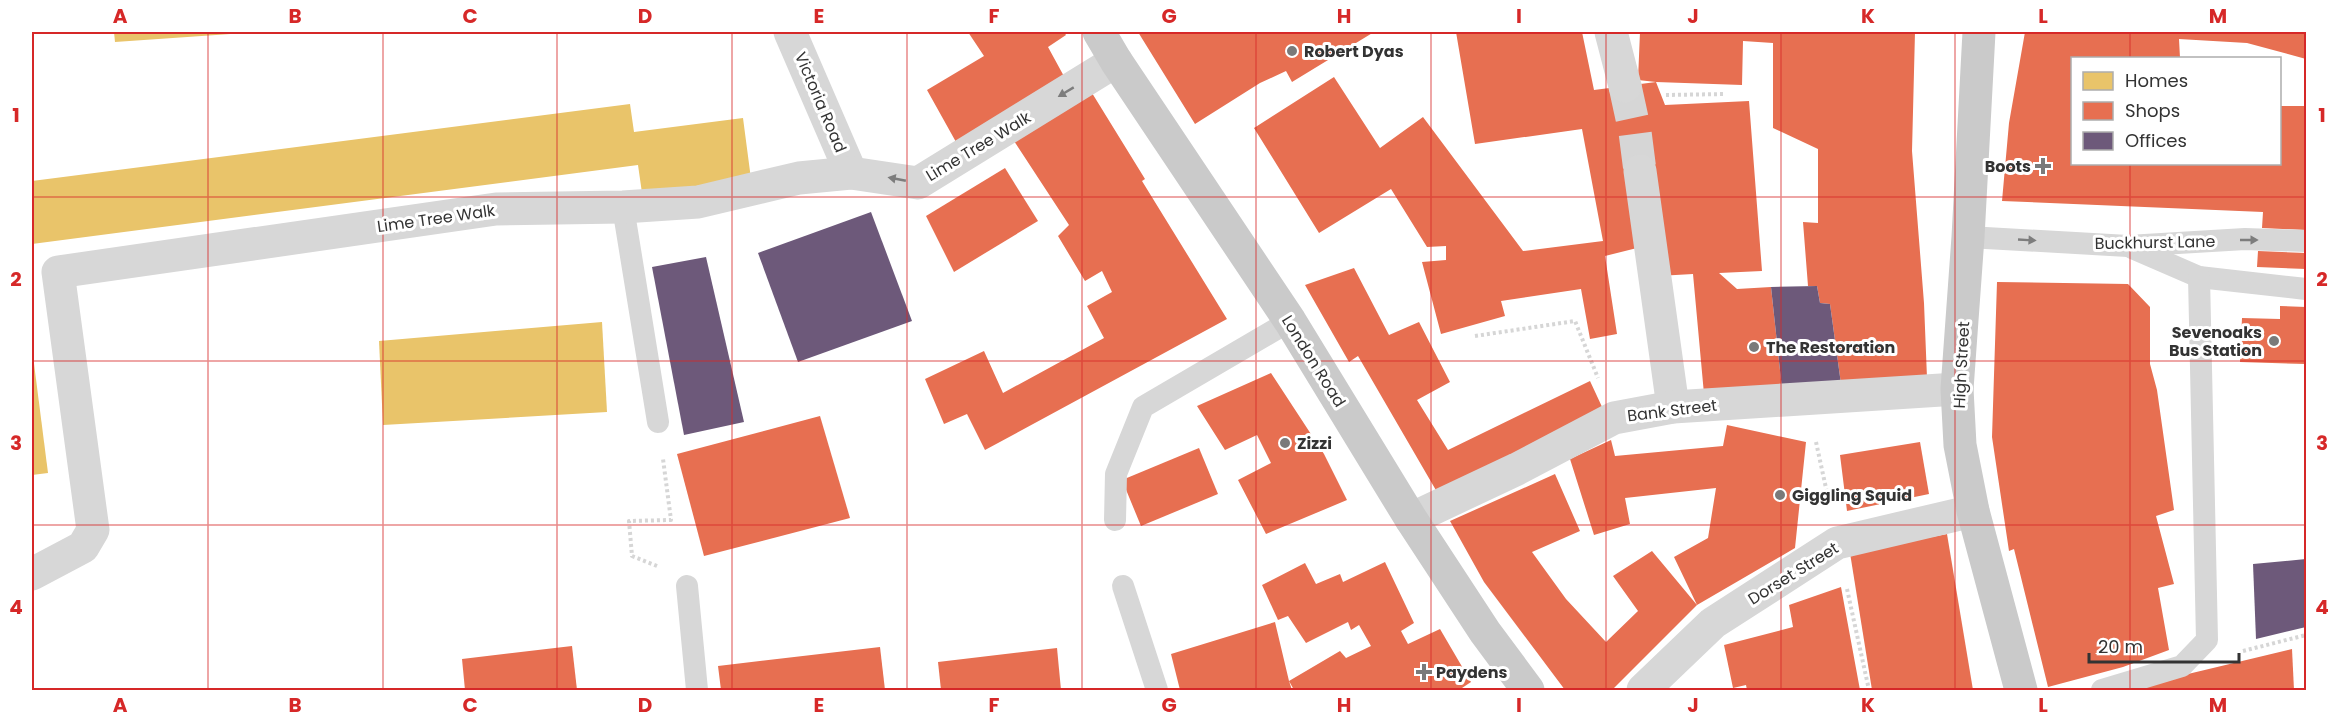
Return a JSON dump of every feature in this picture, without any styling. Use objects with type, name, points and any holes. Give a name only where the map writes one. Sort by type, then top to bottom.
[{"type":"main road","name":"London Road","points":[[1099,32],[1116,61],[1290,321],[1411,519],[1485,632],[1528,690]]},
{"type":"main road","name":"High Street","points":[[1979,32],[1957,389],[1960,445],[1972,511],[2020,690]]},
{"type":"street","name":"Victoria Road","points":[[790,32],[851,173]]},
{"type":"street","points":[[1611,32],[1625,86]]},
{"type":"street","name":"Lime Tree Walk","points":[[32,574],[83,547],[93,530],[58,272],[496,209],[623,207],[698,202],[800,178],[851,173],[918,183],[1116,61]]},
{"type":"street","points":[[1640,171],[1673,407]]},
{"type":"street","name":"Bank Street","points":[[1411,519],[1517,469],[1614,418],[1673,407],[1957,389]]},
{"type":"street","name":"Dorset Street","points":[[1643,690],[1713,623],[1838,543],[1972,511]]},
{"type":"lane","points":[[623,207],[658,422]]},
{"type":"lane","name":"Buckhurst Lane","points":[[1968,237],[2128,246],[2245,239],[2307,241]]},
{"type":"lane","points":[[2128,246],[2199,277],[2307,289]]},
{"type":"lane","points":[[2102,690],[2182,666],[2207,640],[2199,277]]},
{"type":"lane","points":[[1114,520],[1116,474],[1143,407],[1290,321]]},
{"type":"lane","points":[[687,586],[697,690]]},
{"type":"lane","points":[[1123,586],[1157,690]]},
{"type":"path","points":[[1661,95],[1725,94]]},
{"type":"path","points":[[1475,336],[1575,321],[1614,418]]},
{"type":"building: Homes","points":[[114,32],[245,32],[245,33],[115,42]]},
{"type":"building: Homes","points":[[630,104],[634,132],[743,118],[751,179],[642,193],[638,165],[32,244],[32,181]]},
{"type":"building: Homes","points":[[602,322],[607,412],[383,425],[379,341]]},
{"type":"building: Homes","points":[[32,348],[48,473],[32,475]]},
{"type":"building: Shops","points":[[968,32],[1064,32],[1066,35],[1048,47],[1066,80],[956,142],[927,90],[984,56]]},
{"type":"building: Shops","points":[[1138,32],[1374,32],[1292,82],[1286,71],[1260,83],[1195,124]]},
{"type":"building: Shops","points":[[1456,32],[1582,32],[1594,90],[1656,82],[1665,105],[1749,101],[1762,271],[1719,273],[1737,289],[1771,287],[1782,389],[1704,394],[1693,274],[1658,276],[1641,247],[1605,256],[1617,334],[1590,339],[1581,289],[1501,301],[1505,316],[1441,334],[1422,262],[1446,260],[1446,246],[1427,247],[1391,189],[1319,233],[1254,128],[1334,77],[1380,148],[1423,117],[1523,251],[1603,241],[1582,129],[1475,144]]},
{"type":"building: Shops","points":[[1640,32],[1915,32],[1912,151],[1924,303],[1927,378],[1841,384],[1830,304],[1820,303],[1817,286],[1808,286],[1803,222],[1818,223],[1818,149],[1773,128],[1773,43],[1743,41],[1742,85],[1638,80]]},
{"type":"building: Shops","points":[[2025,32],[2306,32],[2306,59],[2247,43],[2179,39],[2180,57],[2071,57],[2071,165],[2281,165],[2281,106],[2306,106],[2306,230],[2262,228],[2263,212],[2002,201],[2009,123]]},
{"type":"building: Shops","points":[[1092,93],[1145,179],[1142,181],[1227,319],[985,450],[967,414],[944,424],[925,379],[984,351],[1003,393],[1104,338],[1087,306],[1112,292],[1102,271],[1085,281],[1058,236],[1069,225],[1014,141]]},
{"type":"building: Shops","points":[[1005,168],[1038,221],[954,272],[926,216]]},
{"type":"building: Shops","points":[[2258,251],[2306,253],[2306,269],[2257,267]]},
{"type":"building: Shops","points":[[1354,268],[1389,335],[1419,322],[1450,382],[1417,400],[1448,450],[1590,381],[1603,409],[1437,492],[1358,356],[1349,362],[1305,285]]},
{"type":"building: Shops","points":[[1997,282],[2128,284],[2150,307],[2150,364],[2157,390],[2174,510],[2156,516],[2174,584],[2158,588],[2169,650],[2123,667],[2048,687],[2014,549],[2009,551],[1992,437]]},
{"type":"building: Shops","name":"Sevenoaks Bus Station","points":[[2280,306],[2306,307],[2306,364],[2240,362],[2242,318],[2280,319]]},
{"type":"building: Shops","points":[[1271,373],[1324,454],[1347,500],[1266,534],[1238,480],[1271,463],[1257,435],[1225,450],[1197,406]]},
{"type":"building: Shops","points":[[820,416],[850,518],[704,556],[677,454]]},
{"type":"building: Shops","points":[[1727,425],[1806,442],[1795,548],[1697,605],[1674,557],[1708,538],[1716,488],[1625,498],[1630,524],[1594,535],[1570,459],[1611,440],[1615,456],[1723,446]]},
{"type":"building: Shops","points":[[1920,442],[1929,494],[1847,511],[1840,455]]},
{"type":"building: Shops","points":[[1199,448],[1218,494],[1141,526],[1122,480]]},
{"type":"building: Shops","points":[[1555,474],[1580,531],[1532,552],[1566,599],[1606,642],[1638,611],[1613,576],[1652,551],[1697,605],[1612,690],[1565,690],[1484,582],[1450,521]]},
{"type":"building: Shops","points":[[1947,534],[1973,690],[1872,690],[1850,553]]},
{"type":"building: Shops","points":[[1385,562],[1414,623],[1401,631],[1408,644],[1440,629],[1471,682],[1459,690],[1294,690],[1289,681],[1340,651],[1346,658],[1371,646],[1359,625],[1351,630],[1348,622],[1306,643],[1288,616],[1278,620],[1262,585],[1305,563],[1316,584],[1340,574],[1343,582]]},
{"type":"building: Shops","points":[[1841,587],[1860,690],[1747,690],[1746,685],[1733,688],[1724,645],[1793,627],[1789,605]]},
{"type":"building: Shops","points":[[1275,622],[1292,690],[1180,690],[1171,654]]},
{"type":"building: Shops","points":[[572,646],[577,690],[465,690],[462,659]]},
{"type":"building: Shops","points":[[880,647],[885,690],[721,690],[718,666]]},
{"type":"building: Shops","points":[[1057,648],[1061,690],[941,690],[938,662]]},
{"type":"building: Shops","points":[[2292,649],[2294,690],[2136,690],[2188,674]]},
{"type":"building: Offices","points":[[871,212],[912,321],[798,362],[758,253]]},
{"type":"building: Offices","points":[[706,257],[744,422],[684,435],[652,267]]},
{"type":"building: Offices","points":[[1817,286],[1820,303],[1830,304],[1841,384],[1782,389],[1771,287]]},
{"type":"building: Offices","points":[[2306,559],[2306,627],[2256,639],[2253,564]]},
{"type":"tunnel","points":[[1625,86],[1635,132],[1640,171]]},
{"type":"place","name":"Robert Dyas","points":[[1292,51]]},
{"type":"place","name":"Boots","points":[[2043,166]]},
{"type":"place","name":"Sevenoaks Bus Station","points":[[2274,341]]},
{"type":"place","name":"The Restoration","points":[[1754,347]]},
{"type":"place","name":"Zizzi","points":[[1285,443]]},
{"type":"place","name":"Giggling Squid","points":[[1780,495]]},
{"type":"place","name":"Paydens","points":[[1424,672]]}]
